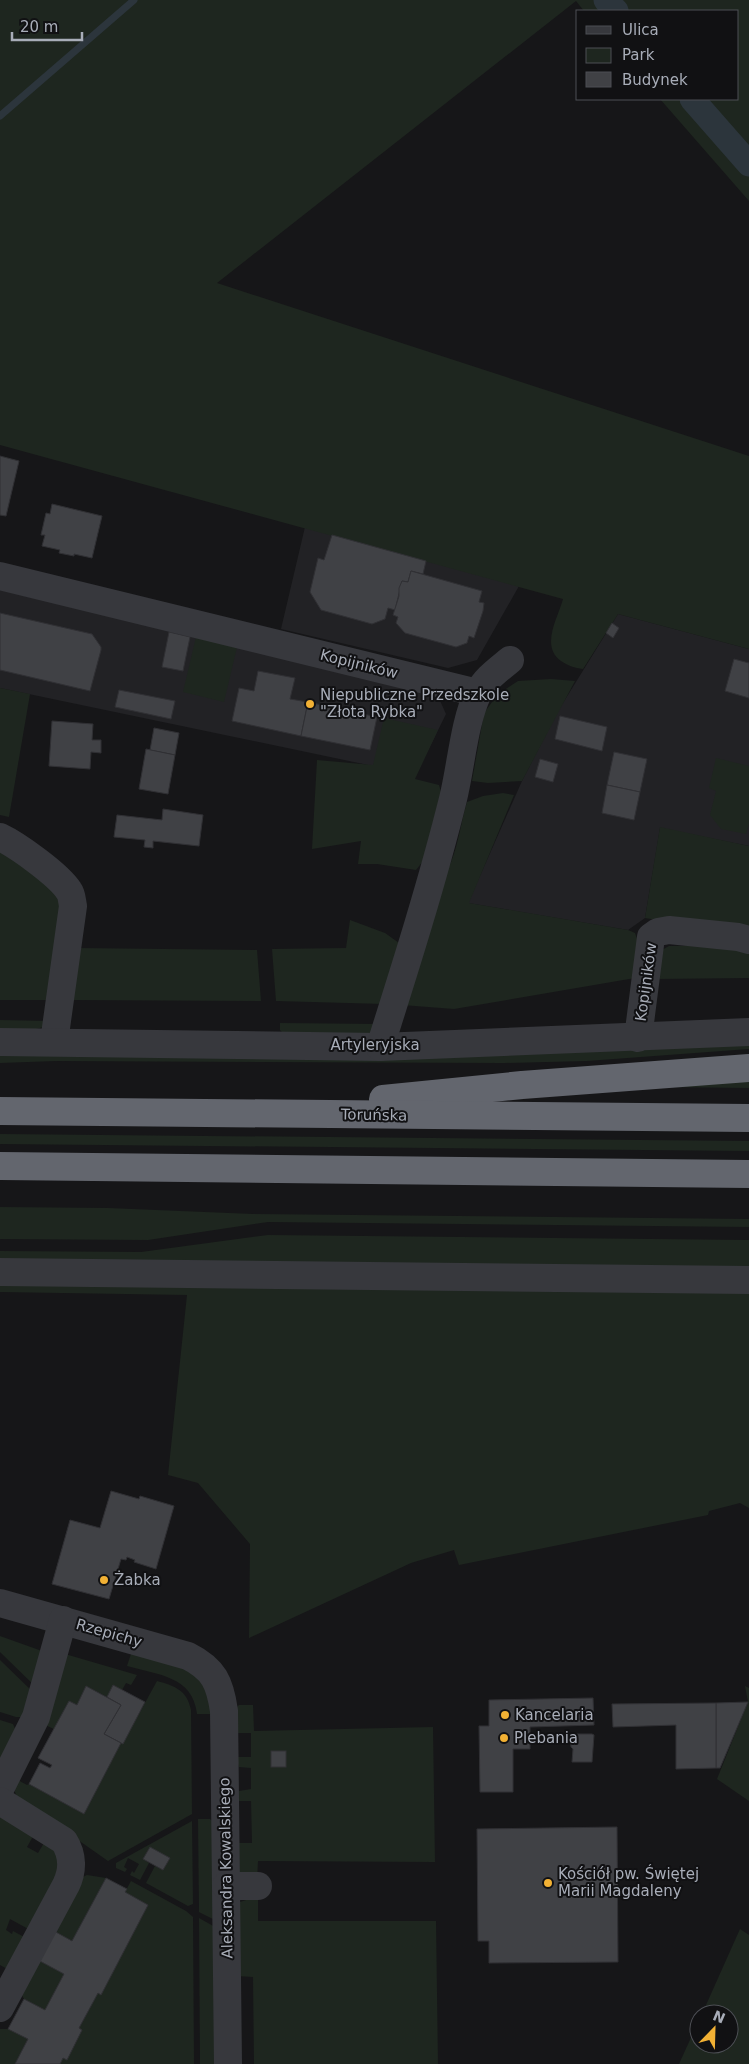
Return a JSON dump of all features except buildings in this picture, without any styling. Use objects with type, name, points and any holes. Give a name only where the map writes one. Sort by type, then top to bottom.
[{"type":"highway","points":[[182,1113],[295,1107],[522,1085],[749,1068]]},
{"type":"highway","name":"Toruńska","points":[[0,1110],[749,1118]]},
{"type":"highway","points":[[0,1166],[749,1174]]},
{"type":"highway","points":[[560,1172],[749,1189]]},
{"type":"street","name":"Kopijników","points":[[0,576],[478,693]]},
{"type":"street","points":[[380,1047],[453,799],[470,718],[478,693],[489,677],[510,660]]},
{"type":"street","points":[[6,840],[34,858],[70,891],[73,906],[54,1042]]},
{"type":"street","name":"Kopijników","points":[[638,1038],[651,937],[658,932],[669,930],[738,937],[749,940]]},
{"type":"street","name":"Artyleryjska","points":[[0,1042],[380,1047],[749,1032]]},
{"type":"street","points":[[0,1272],[749,1280]]},
{"type":"street","name":"Rzepichy","points":[[0,1603],[188,1656],[201,1663],[212,1674]]},
{"type":"street","points":[[0,1789],[36,1717],[63,1620]]},
{"type":"street","name":"Aleksandra Kowalskiego","points":[[212,1674],[220,1687],[224,1711],[228,2064]]},
{"type":"street","points":[[0,1801],[64,1841],[70,1854],[71,1865],[66,1885],[0,2008]]},
{"type":"street","points":[[226,1886],[258,1886]]},
{"type":"shaded area","points":[[305,527],[519,586],[477,660],[448,668],[281,629]]},
{"type":"shaded area","points":[[0,590],[437,694],[446,714],[416,775],[0,688]]},
{"type":"shaded area","points":[[618,614],[749,649],[749,846],[660,828],[645,918],[628,930],[468,903],[522,781],[558,711]]},
{"type":"green space","points":[[0,0],[749,0],[749,201],[661,100],[739,100],[739,10],[583,10],[576,1],[217,283],[749,456],[749,649],[618,614],[583,669],[574,667],[561,661],[555,655],[552,648],[552,631],[563,599],[0,445]]},
{"type":"green space","points":[[196,637],[237,647],[224,702],[183,692]]},
{"type":"green space","points":[[551,679],[575,681],[522,781],[488,783],[472,781],[484,713],[498,694],[518,681]]},
{"type":"green space","points":[[0,688],[30,694],[9,817],[0,815]]},
{"type":"green space","points":[[384,718],[438,730],[415,779],[439,785],[441,792],[423,861],[416,870],[377,864],[358,864],[361,841],[312,849],[317,760],[373,765]]},
{"type":"green space","points":[[716,758],[749,766],[749,824],[746,834],[721,829],[710,815],[716,791],[709,788]]},
{"type":"green space","points":[[503,793],[514,795],[469,903],[628,930],[635,933],[641,950],[635,978],[454,1009],[402,1005],[454,855],[467,802],[483,796]]},
{"type":"green space","points":[[660,827],[749,846],[749,935],[645,918]]},
{"type":"green space","points":[[0,850],[47,882],[64,906],[52,1000],[0,1000]]},
{"type":"green space","points":[[350,920],[385,933],[399,943],[384,1004],[276,1001],[272,949],[346,948]]},
{"type":"green space","points":[[739,945],[749,948],[749,978],[655,979],[660,951],[669,946]]},
{"type":"green space","points":[[76,948],[257,950],[261,1001],[68,1000]]},
{"type":"green space","points":[[0,1020],[51,1021],[41,1028],[20,1030],[0,1029]]},
{"type":"green space","points":[[280,1023],[378,1024],[370,1033],[362,1035],[284,1034],[280,1030]]},
{"type":"green space","points":[[749,1038],[749,1049],[587,1061],[504,1063],[56,1061],[0,1063],[0,1053]]},
{"type":"green space","points":[[749,1077],[749,1088],[659,1087]]},
{"type":"green space","points":[[0,1134],[749,1141],[749,1151],[0,1144]]},
{"type":"green space","points":[[0,1207],[108,1208],[253,1214],[749,1219],[749,1227],[268,1222],[148,1240],[0,1239]]},
{"type":"green space","points":[[268,1235],[749,1240],[749,1271],[0,1263],[0,1251],[141,1252]]},
{"type":"green space","points":[[0,1281],[749,1289],[749,1508],[740,1503],[709,1511],[708,1515],[459,1565],[454,1550],[411,1563],[249,1638],[250,1544],[198,1483],[168,1475],[187,1295],[0,1292]]},
{"type":"green space","points":[[0,1636],[42,1651],[38,1689],[0,1652]]},
{"type":"green space","points":[[132,1651],[193,1672],[207,1689],[213,1714],[197,1714],[194,1701],[181,1684],[162,1675],[127,1666]]},
{"type":"green space","points":[[65,1654],[137,1675],[131,1685],[126,1683],[122,1690],[113,1685],[107,1697],[86,1686],[77,1705],[69,1701],[54,1729],[43,1724]]},
{"type":"green space","points":[[0,1660],[36,1695],[26,1717],[16,1717],[0,1712]]},
{"type":"green space","points":[[157,1681],[183,1693],[191,1710],[192,1814],[108,1861],[17,1797],[13,1787],[14,1778],[27,1785],[29,1784],[84,1814],[121,1743],[123,1743]]},
{"type":"green space","points":[[745,1686],[749,1688],[749,1801],[717,1779],[748,1702]]},
{"type":"green space","points":[[239,1705],[253,1705],[254,1731],[433,1727],[435,1862],[258,1861],[257,1881],[236,1873],[236,1843],[252,1843],[251,1801],[236,1801],[239,1791],[251,1789],[251,1768],[239,1767],[235,1757],[251,1757],[251,1733],[235,1733],[235,1709]]},
{"type":"green space","points":[[0,1720],[13,1724],[19,1738],[0,1773]]},
{"type":"green space","points":[[0,1810],[36,1831],[27,1847],[38,1853],[47,1838],[54,1842],[61,1878],[32,1931],[10,1919],[6,1930],[12,1934],[13,1931],[28,1939],[11,1971],[0,1965]]},
{"type":"green space","points":[[198,1819],[210,1819],[214,1823],[215,1920],[199,1912]]},
{"type":"green space","points":[[192,1821],[193,1904],[188,1906],[146,1883],[155,1866],[163,1870],[170,1858],[149,1848],[143,1859],[149,1863],[140,1880],[130,1875],[132,1871],[134,1873],[139,1864],[128,1858],[124,1867],[127,1869],[125,1872],[116,1868],[116,1863]]},
{"type":"green space","points":[[87,1875],[106,1878],[72,1941],[54,1931],[79,1879]]},
{"type":"green space","points":[[131,1881],[186,1911],[193,1917],[194,2064],[60,2064],[63,2058],[67,2060],[82,2030],[79,2028],[98,1993],[101,1994],[148,1905],[125,1892]]},
{"type":"green space","points":[[258,1896],[258,1921],[436,1921],[438,2064],[254,2064],[253,1977],[237,1976],[237,1903]]},
{"type":"green space","points":[[199,1918],[215,1927],[216,2064],[200,2064]]},
{"type":"green space","points":[[740,1929],[749,1935],[749,2064],[679,2064],[689,2042],[689,2054],[739,2054],[739,2004],[706,2004]]},
{"type":"green space","points":[[38,1960],[64,1974],[45,2010],[24,1999],[19,1990]]},
{"type":"green space","points":[[0,2029],[8,2029],[28,2039],[15,2064],[0,2064]]},
{"type":"waterway","points":[[0,116],[134,0]]},
{"type":"waterway","points":[[606,0],[615,10]]},
{"type":"waterway","points":[[693,100],[749,164]]},
{"type":"place","name":"Niepubliczne Przedszkole \"Złota Rybka\"","points":[[310,704]]},
{"type":"place","name":"Żabka","points":[[104,1580]]},
{"type":"place","name":"Kancelaria","points":[[505,1715]]},
{"type":"place","name":"Plebania","points":[[504,1738]]},
{"type":"place","name":"Kościół pw. Świętej Marii Magdaleny","points":[[548,1883]]}]
